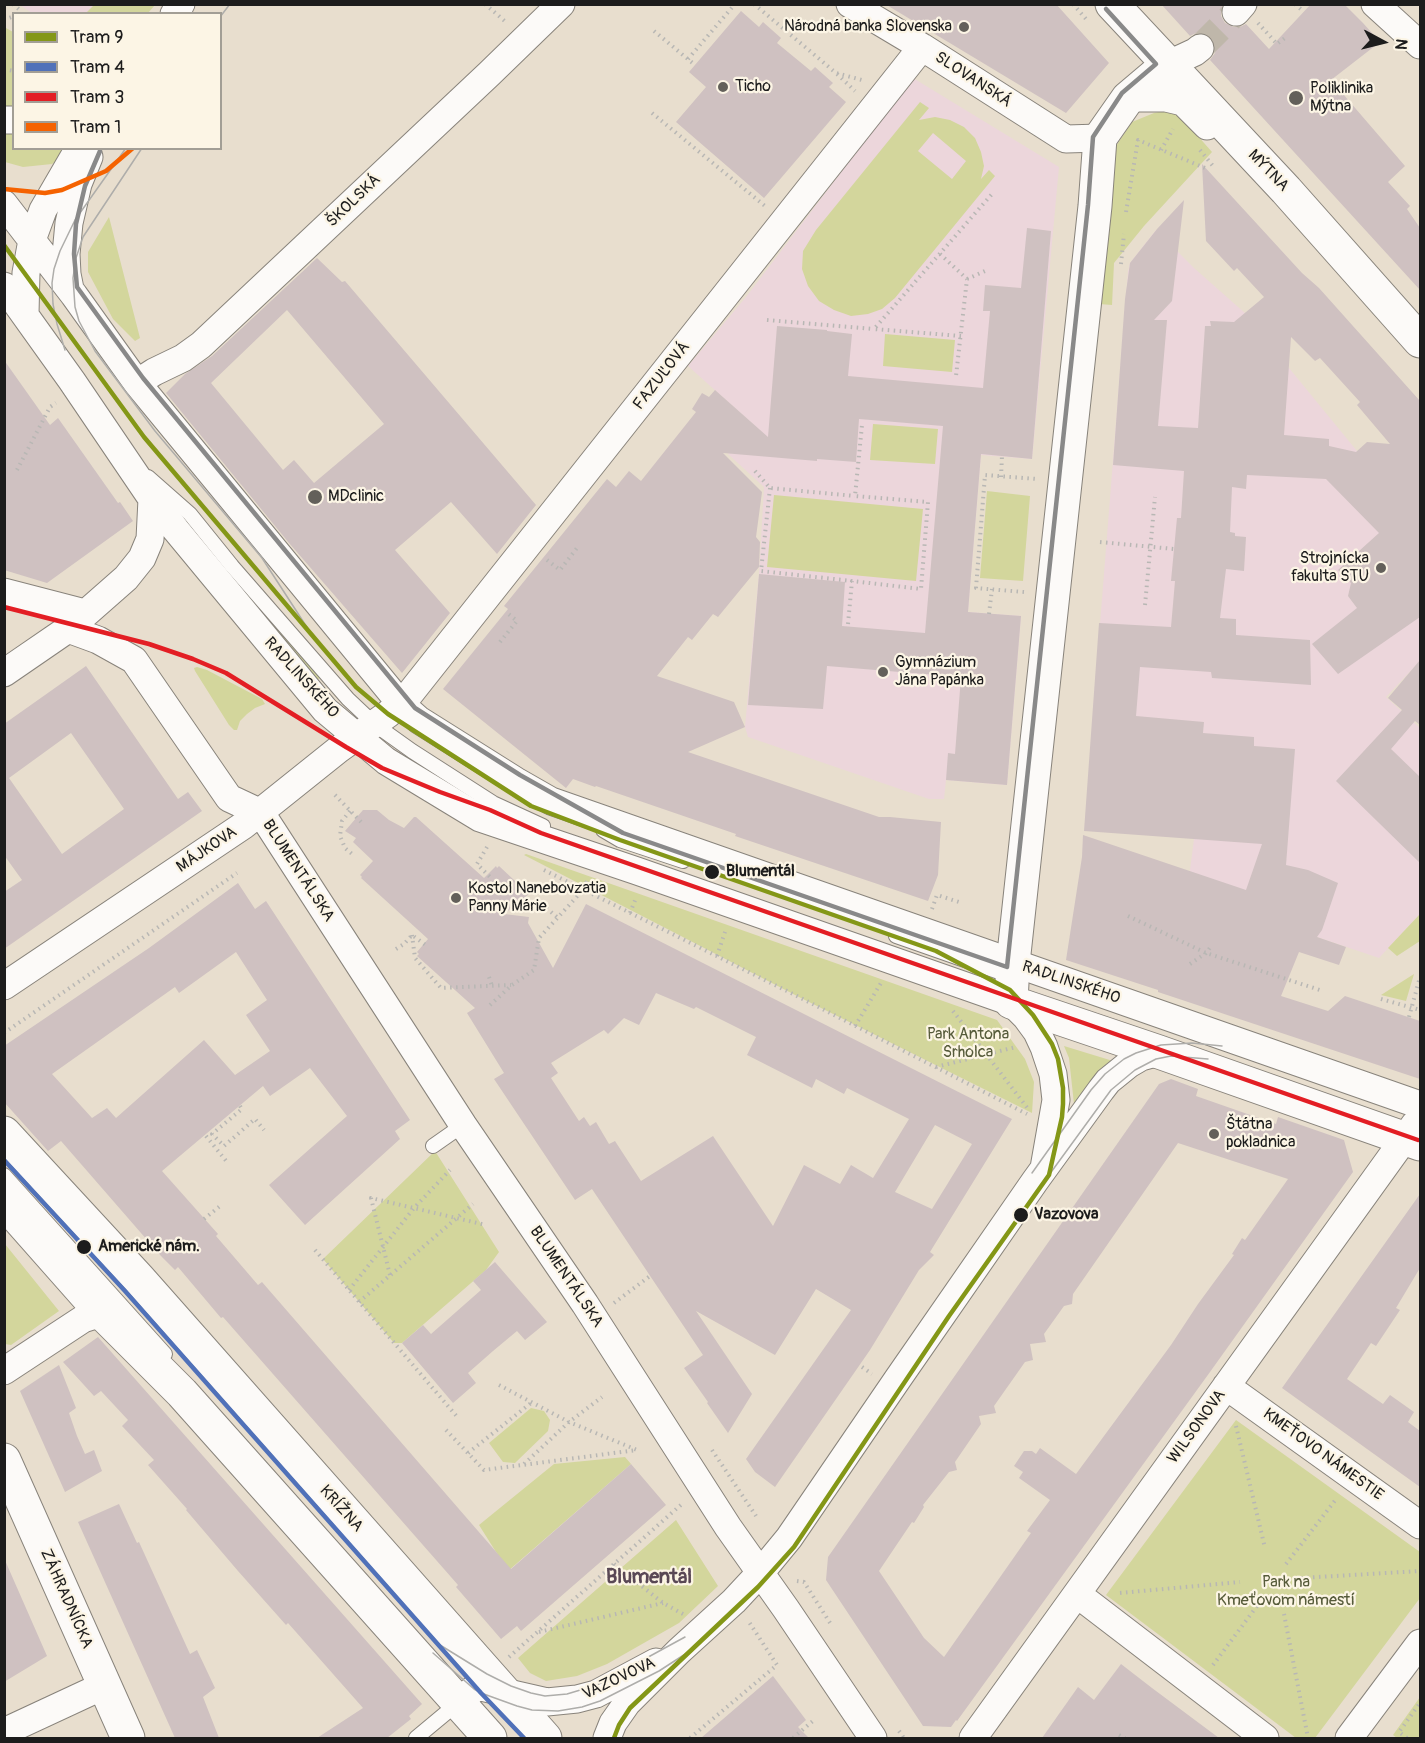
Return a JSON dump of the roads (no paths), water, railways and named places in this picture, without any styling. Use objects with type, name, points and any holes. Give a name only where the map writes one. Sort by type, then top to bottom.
[{"type":"street","name":"ŠKOLSKÁ","points":[[137,383],[183,358],[201,345],[561,4]]},
{"type":"street","name":"SLOVANSKÁ","points":[[850,4],[1066,139],[1100,138]]},
{"type":"street","name":"MÝTNA","points":[[1112,4],[1286,190],[1420,339]]},
{"type":"street","points":[[1375,4],[1420,45]]},
{"type":"street","name":"FAZUĽOVÁ","points":[[401,704],[922,47]]},
{"type":"street","points":[[1005,983],[1095,206],[1100,138],[1128,98],[1167,64],[1200,48]]},
{"type":"street","points":[[1128,98],[1166,98],[1183,102],[1255,175],[1286,190]]},
{"type":"street","points":[[25,314],[27,265],[32,240],[44,210],[78,150]]},
{"type":"street","points":[[70,290],[66,254],[69,223],[78,184],[92,150]]},
{"type":"street","name":"RADLINSKÉHO","points":[[4,204],[137,383],[401,704],[419,720],[551,801],[1005,983],[1159,1052],[1415,1133]]},
{"type":"street","name":"RADLINSKÉHO","points":[[4,286],[152,499],[325,710],[366,729],[386,761],[480,818],[638,871],[1005,983],[1420,1105]]},
{"type":"street","points":[[4,673],[77,621],[126,578],[142,558],[150,539],[152,499]]},
{"type":"street","points":[[4,592],[77,621],[98,640],[134,660],[229,798],[252,819]]},
{"type":"street","name":"MÁJKOVA","points":[[4,986],[252,819],[401,704]]},
{"type":"street","name":"BLUMENTÁLSKA","points":[[252,819],[281,844],[463,1125],[594,1317],[728,1527],[873,1738]]},
{"type":"street","name":"VAZOVOVA","points":[[1005,983],[1037,1032],[1049,1060],[1054,1080],[1056,1100],[1044,1168]]},
{"type":"street","name":"VAZOVOVA","points":[[607,1738],[618,1714],[627,1703],[734,1601],[789,1538],[1044,1168],[1108,1081],[1129,1064],[1159,1052]]},
{"type":"street","name":"KRÍŽNA","points":[[4,1133],[139,1279],[501,1691],[545,1738]]},
{"type":"street","name":"WILSONOVA","points":[[974,1738],[1226,1386],[1415,1133]]},
{"type":"street","points":[[4,1203],[102,1313],[182,1393],[450,1711],[490,1738]]},
{"type":"street","points":[[4,1371],[82,1320],[102,1313]]},
{"type":"street","name":"KMEŤOVO NÁMESTIE","points":[[1226,1386],[1420,1525]]},
{"type":"street","name":"ZÁHRADNÍCKA","points":[[4,1460],[128,1738]]},
{"type":"street","points":[[1077,1594],[1265,1738]]},
{"type":"street","points":[[1348,1738],[1420,1643]]},
{"type":"street","name":"VAZOVOVA","points":[[450,1711],[477,1686],[547,1702],[578,1699],[596,1694],[679,1651]]},
{"type":"street","points":[[4,1732],[105,1685]]},
{"type":"lane","name":"RADLINSKÉHO","points":[[122,453],[190,514],[232,566],[348,699],[366,729]]},
{"type":"lane","name":"RADLINSKÉHO","points":[[551,801],[620,840],[1005,983]]},
{"type":"lane","points":[[433,1146],[463,1125]]},
{"type":"lane","points":[[4,1175],[177,1367],[182,1393]]},
{"type":"lane","points":[[416,1738],[450,1711]]},
{"type":"tunnel","points":[[1200,48],[1236,12]]},
{"type":"tram line","points":[[222,14],[230,4]]},
{"type":"tram line","points":[[65,350],[53,304],[54,269],[75,220],[125,150]]},
{"type":"tram line","name":"1","points":[[4,189],[45,193],[62,190],[106,171],[131,150]]},
{"type":"tram line","points":[[141,150],[83,237],[76,258],[73,278],[75,307],[79,321],[95,351],[155,431],[262,558],[310,632]]},
{"type":"tram line","name":"9","points":[[4,245],[144,437],[356,687],[388,714],[531,806],[620,840],[936,951],[1010,990],[1033,1015],[1052,1044],[1058,1059],[1063,1104],[1049,1175],[949,1316],[794,1547],[758,1587],[630,1708],[614,1738]]},
{"type":"tram line","name":"3","points":[[4,607],[149,644],[193,659],[226,673],[382,768],[490,810],[541,833],[1418,1140]]},
{"type":"tram line","points":[[1032,1173],[1091,1090],[1105,1074],[1124,1059],[1161,1045],[1192,1043],[1222,1046]]},
{"type":"tram line","points":[[1049,1175],[1111,1090],[1135,1070],[1156,1059],[1171,1056],[1208,1059]]},
{"type":"tram line","name":"4","points":[[4,1160],[125,1291],[481,1693],[524,1738]]},
{"type":"tram line","points":[[440,1645],[511,1686],[545,1696],[567,1694],[597,1685],[685,1637]]},
{"type":"tram line","points":[[433,1653],[481,1693],[532,1710],[558,1711],[600,1701],[659,1671],[693,1649]]},
{"type":"place","name":"Národná banka Slovenska","points":[[964,27]]},
{"type":"place","name":"Ticho","points":[[723,87]]},
{"type":"place","name":"Poliklinika Mýtna","points":[[1296,98]]},
{"type":"place","name":"MDclinic","points":[[315,497]]},
{"type":"place","name":"Strojnícka fakulta STU","points":[[1381,568]]},
{"type":"place","name":"Gymnázium Jána Papánka","points":[[883,672]]},
{"type":"place","name":"Blumentál","points":[[712,872]]},
{"type":"place","name":"Kostol Nanebovzatia Panny Márie","points":[[456,898]]},
{"type":"place","name":"Štátna pokladnica","points":[[1214,1134]]},
{"type":"place","name":"Vazovova","points":[[1021,1215]]},
{"type":"place","name":"Americké nám.","points":[[84,1247]]},
{"type":"district","name":"Blumentál","points":[[649,1578]]},
{"type":"park label","name":"Park Antona Srholca","points":[[968,1044]]},
{"type":"park label","name":"Park na Kmeťovom námestí","points":[[1286,1592]]}]
